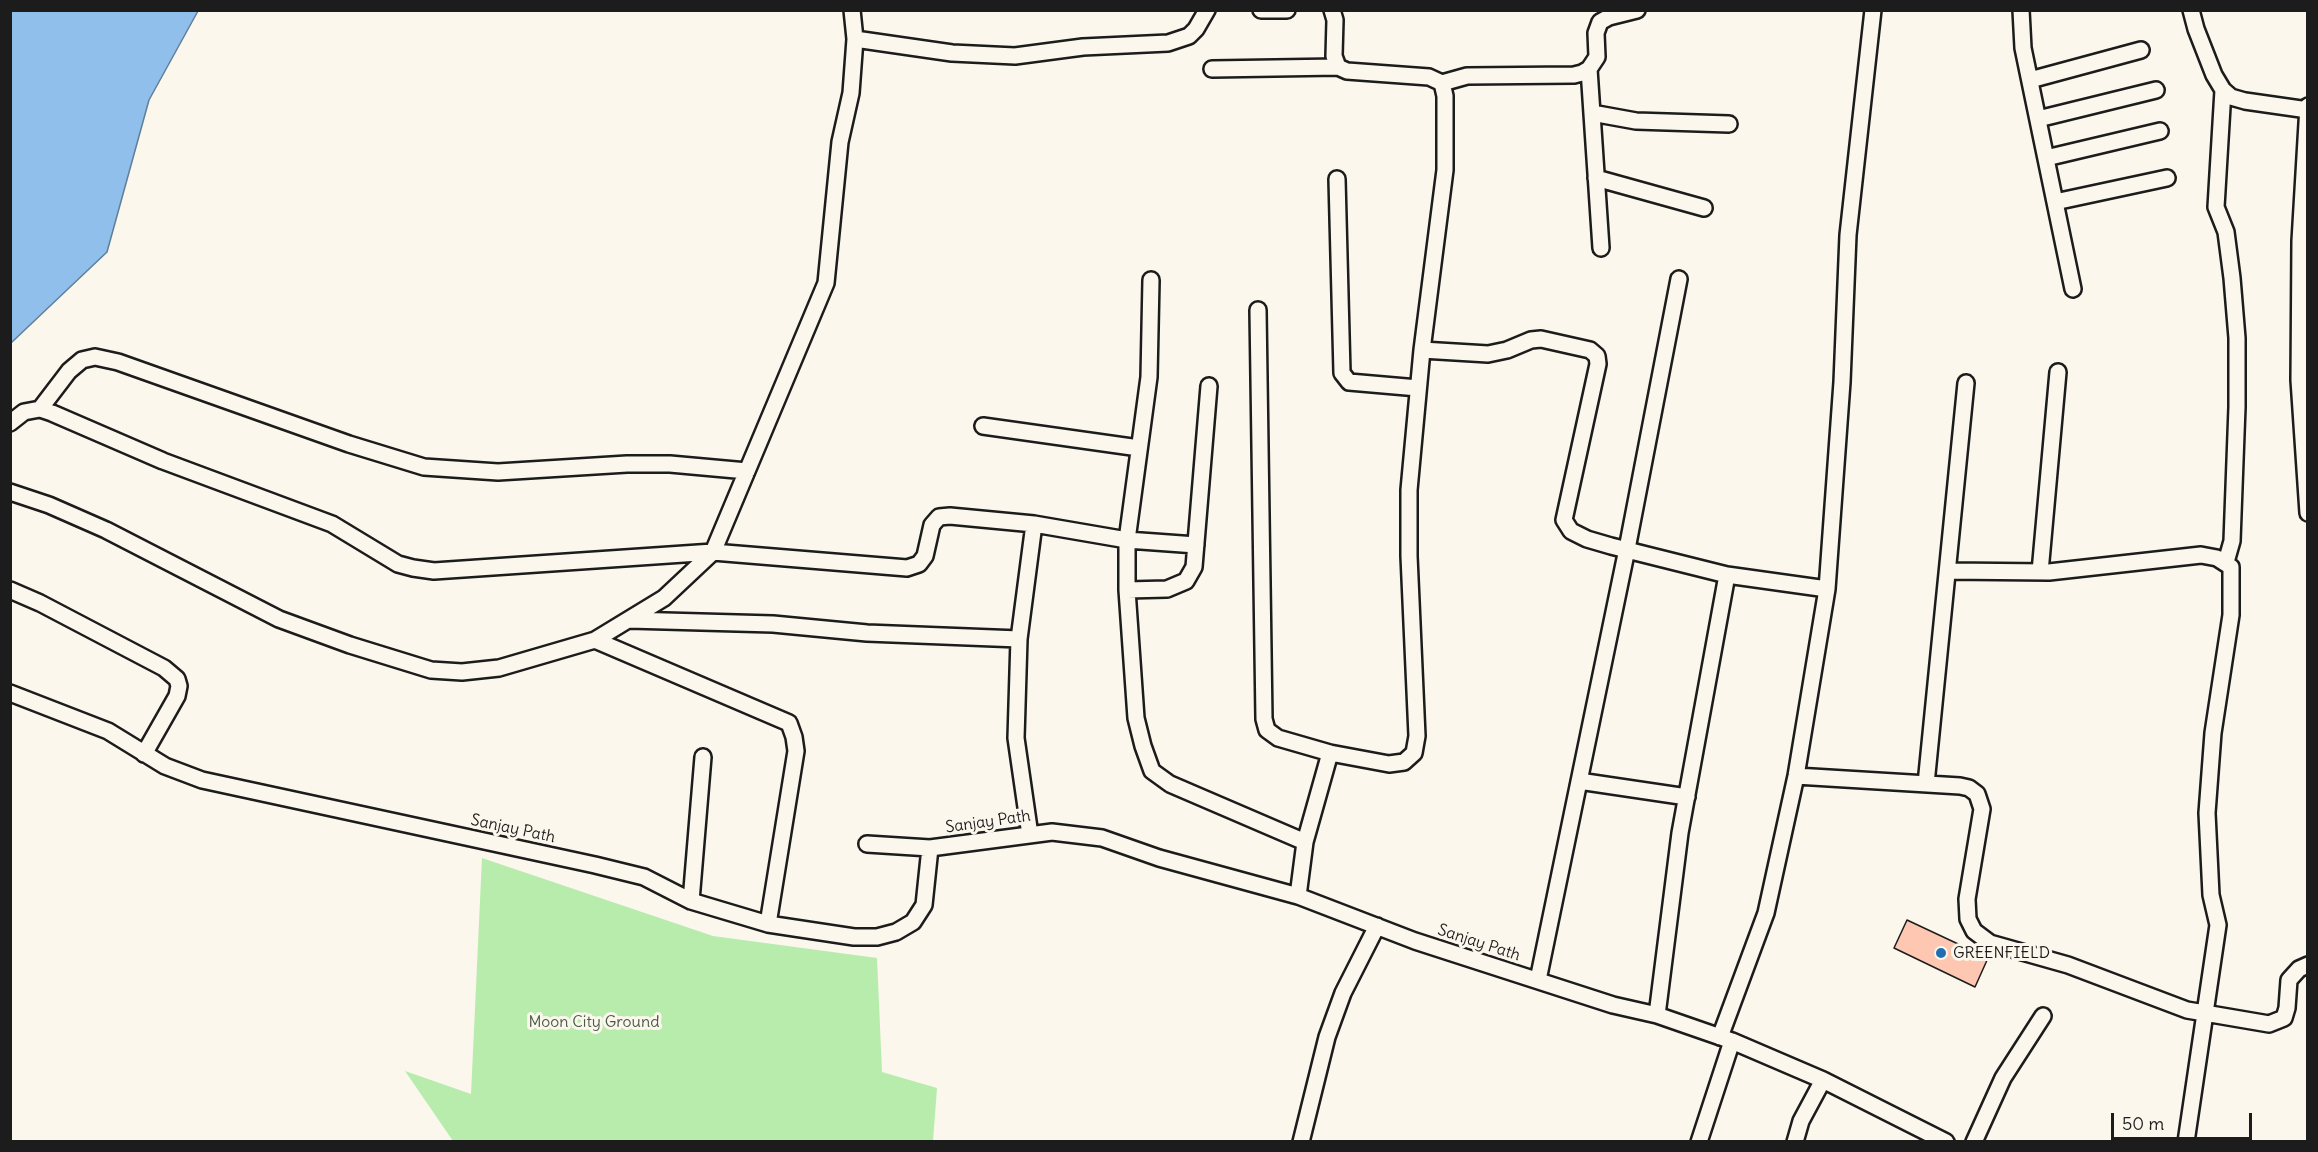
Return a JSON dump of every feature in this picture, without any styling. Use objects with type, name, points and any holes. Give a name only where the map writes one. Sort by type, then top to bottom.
[{"type":"street","points":[[10,492],[49,505],[106,530],[279,619],[350,645],[431,670],[462,672],[499,668],[595,640],[664,598],[713,552],[826,283],[840,142],[851,93],[855,39],[852,10]]},
{"type":"street","points":[[855,39],[952,53],[1015,56],[1083,47],[1168,43],[1189,36],[1207,10]]},
{"type":"street","points":[[1261,10],[1287,10]]},
{"type":"street","points":[[1332,10],[1335,20],[1334,56],[1338,67]]},
{"type":"street","points":[[1212,69],[1338,67],[1347,71],[1429,77],[1442,83],[1467,76],[1574,75],[1589,69],[1597,57],[1596,33],[1600,22],[1609,17],[1638,10]]},
{"type":"street","points":[[1699,1142],[1726,1039],[1766,913],[1796,776],[1827,589],[1842,382],[1848,235],[1873,10]]},
{"type":"street","points":[[2021,10],[2023,48],[2073,289]]},
{"type":"street","points":[[2191,10],[2211,66],[2223,90],[2231,97],[2245,101],[2307,108],[2300,241],[2299,380],[2307,512]]},
{"type":"street","points":[[2030,80],[2141,50]]},
{"type":"street","points":[[1589,69],[1601,248]]},
{"type":"street","points":[[1258,310],[1264,719],[1267,730],[1278,738],[1330,753],[1389,764],[1404,762],[1414,753],[1417,736],[1409,556],[1409,501],[1422,350],[1445,170],[1445,96],[1442,83]]},
{"type":"street","points":[[2038,119],[2156,90]]},
{"type":"street","points":[[2223,90],[2216,207],[2226,231],[2232,278],[2237,338],[2238,407],[2232,541],[2226,562]]},
{"type":"street","points":[[1592,113],[1636,121],[1729,124]]},
{"type":"street","points":[[2046,158],[2160,131]]},
{"type":"street","points":[[1596,178],[1704,208]]},
{"type":"street","points":[[2055,202],[2167,178]]},
{"type":"street","points":[[1337,179],[1342,373],[1349,382],[1418,388]]},
{"type":"street","points":[[1538,980],[1627,549],[1679,279]]},
{"type":"street","points":[[1151,280],[1149,377],[1127,540],[1127,590],[1136,718],[1143,746],[1152,771],[1170,784],[1305,842]]},
{"type":"street","points":[[1422,350],[1488,354],[1541,339],[1590,350],[1597,356],[1598,364],[1564,520],[1571,531],[1587,539],[1727,575],[1827,589]]},
{"type":"street","points":[[40,409],[69,371],[82,360],[94,357],[118,362],[349,444],[424,467],[498,471],[627,464],[701,466],[747,471]]},
{"type":"street","points":[[2040,572],[2058,372]]},
{"type":"street","points":[[1926,784],[1966,383]]},
{"type":"street","points":[[1127,590],[1167,589],[1186,581],[1194,567],[1209,386]]},
{"type":"street","points":[[10,423],[24,412],[40,409],[163,461],[332,524],[398,564],[434,571],[713,552],[907,568],[919,564],[925,556],[933,525],[939,517],[950,516],[1034,524],[1127,540],[1197,546]]},
{"type":"street","points":[[983,426],[1139,448]]},
{"type":"street","points":[[1030,835],[1016,738],[1019,639],[1034,524]]},
{"type":"street","points":[[1947,571],[2040,572],[2201,555],[2226,562],[2231,567],[2233,579],[2231,615],[2213,733],[2207,813],[2211,895],[2218,925],[2186,1142]]},
{"type":"street","points":[[1658,1015],[1687,797],[1727,575]]},
{"type":"street","points":[[10,590],[40,603],[164,668],[177,679],[179,686],[177,696],[144,754]]},
{"type":"street","points":[[629,620],[773,624],[867,633],[1019,639]]},
{"type":"street","points":[[595,640],[789,723],[796,751],[768,924]]},
{"type":"street","name":"Sanjay Path","points":[[10,693],[108,731],[165,766],[202,780],[634,875],[691,901],[768,924],[854,937],[878,937],[896,932],[913,922],[924,905],[930,848],[1052,832],[1102,838],[1159,858],[1298,896],[1415,941],[1613,1005],[1658,1015],[1726,1039],[1822,1080],[1946,1142]]},
{"type":"street","points":[[1298,896],[1305,842],[1330,753]]},
{"type":"street","points":[[691,901],[703,757]]},
{"type":"street","points":[[1796,776],[1970,788],[1977,795],[1982,809],[1967,899],[1968,919],[1974,932],[1990,943],[2068,965],[2187,1010],[2269,1024],[2284,1018],[2288,1008],[2289,980],[2299,969],[2307,965]]},
{"type":"street","points":[[1579,782],[1687,797]]},
{"type":"street","points":[[867,844],[930,848]]},
{"type":"street","points":[[1301,1142],[1327,1037],[1343,993],[1377,926]]},
{"type":"street","points":[[1974,1142],[2003,1078],[2043,1016]]},
{"type":"street","points":[[1795,1142],[1801,1121],[1822,1080]]},
{"type":"green space","name":"Moon City Ground","points":[[482,858],[713,936],[877,958],[882,1072],[937,1088],[933,1141],[453,1141],[405,1071],[471,1094]]},
{"type":"water","points":[[11,10],[198,11],[149,100],[107,252],[11,343]]},
{"type":"building","name":"GREENFIELD","points":[[1907,920],[1988,958],[1975,987],[1894,948]]},
{"type":"place","name":"GREENFIELD","points":[[1941,953]]}]
